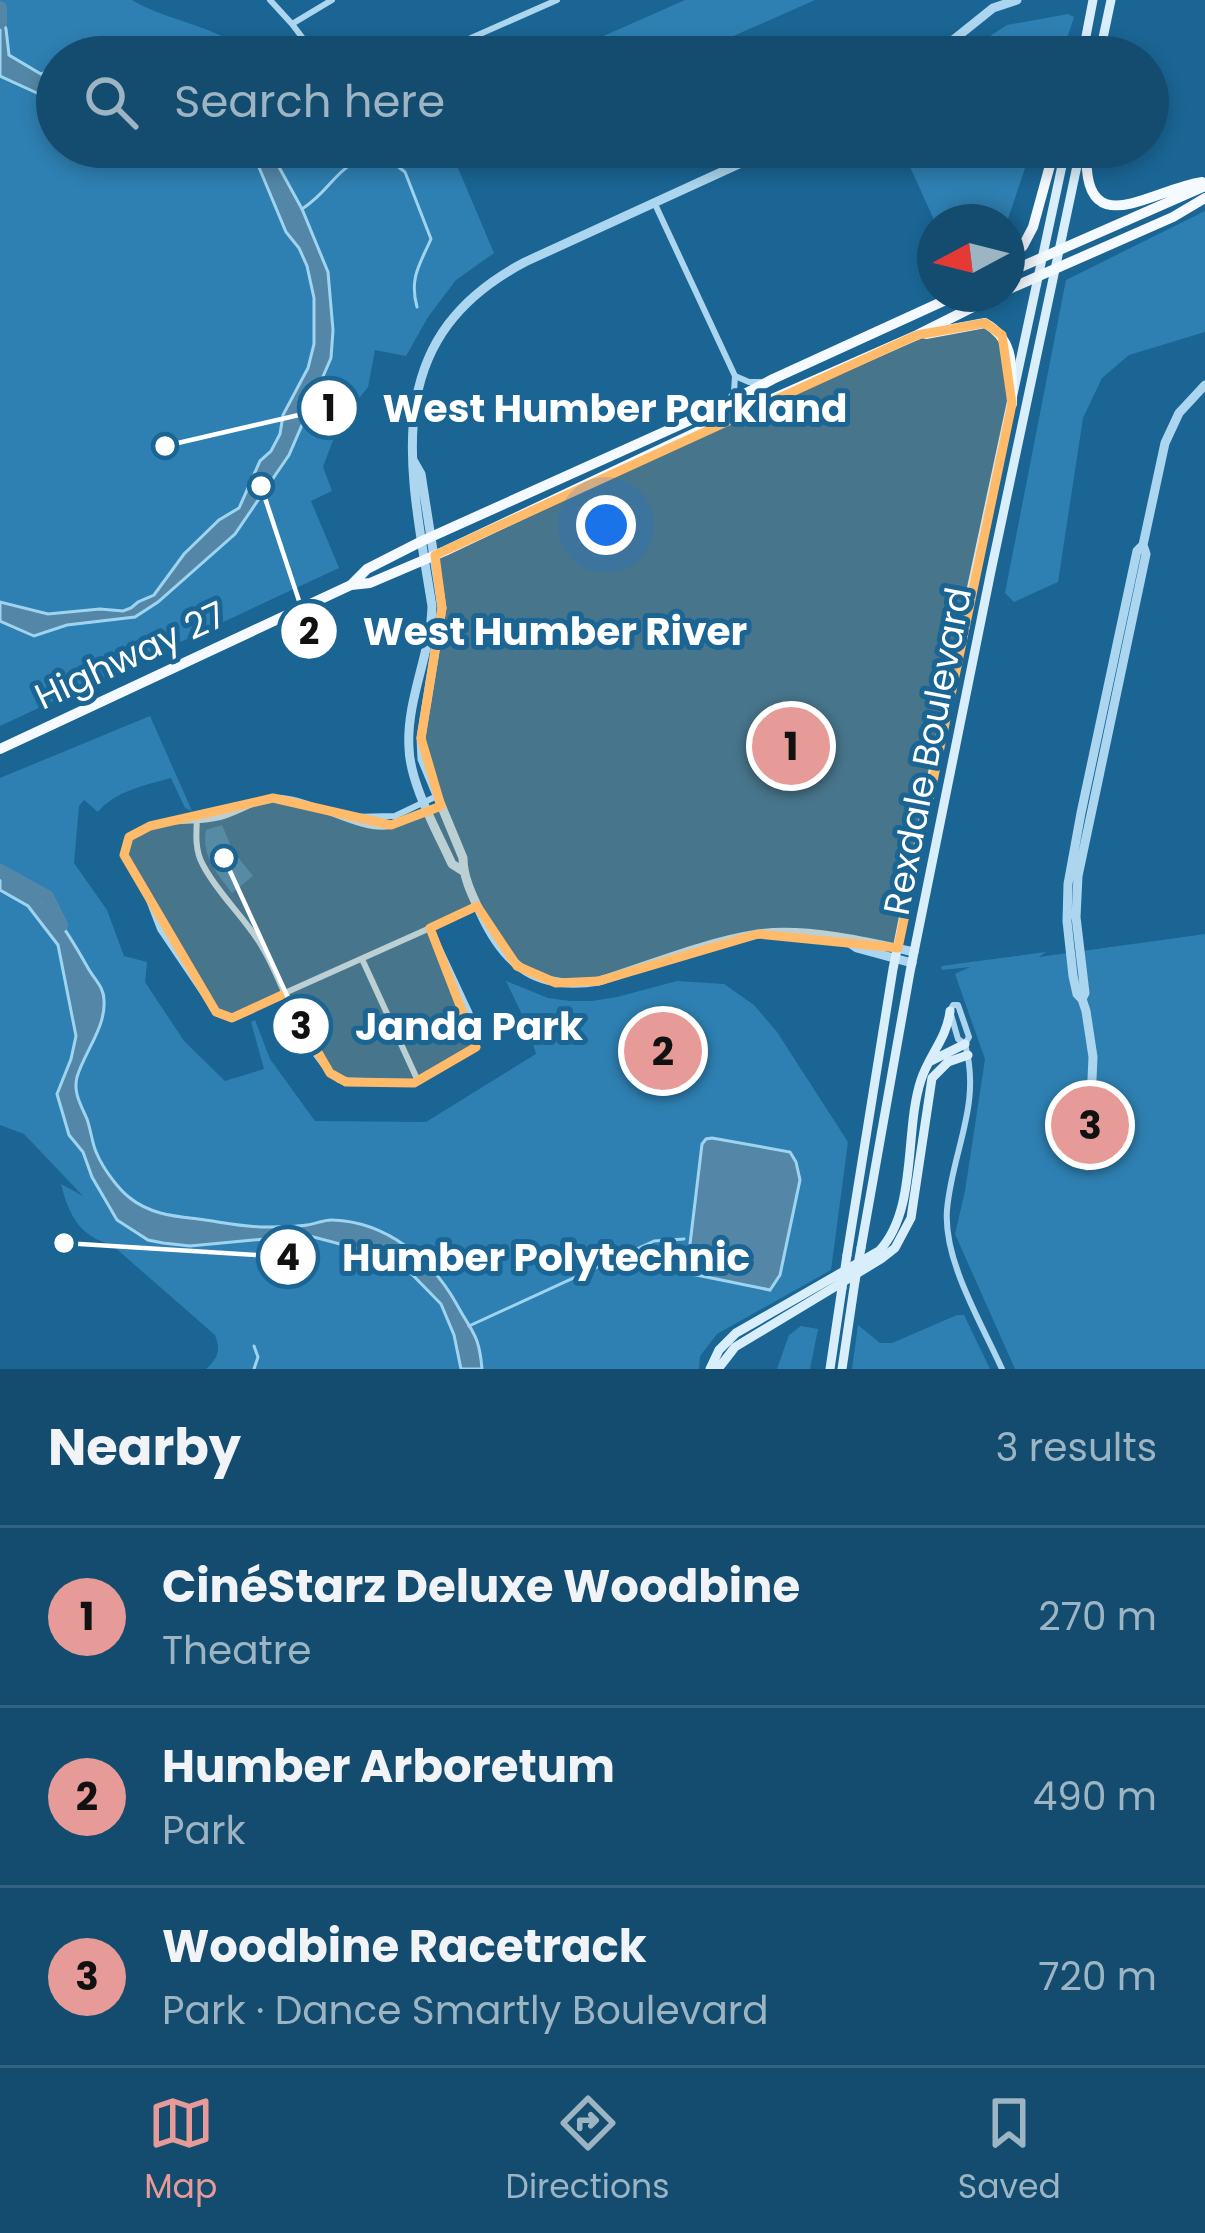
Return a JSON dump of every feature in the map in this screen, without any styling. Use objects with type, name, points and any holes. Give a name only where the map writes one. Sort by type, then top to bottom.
[{"type":"main road","points":[[1086,36],[1094,0]]},
{"type":"main road","points":[[1103,36],[1111,0]]},
{"type":"main road","points":[[1025,242],[1049,168]]},
{"type":"main road","name":"Rexdale Boulevard","points":[[830,1369],[897,954],[1062,168]]},
{"type":"main road","name":"Rexdale Boulevard","points":[[842,1369],[913,957],[1079,168]]},
{"type":"main road","points":[[1085,168],[1088,186],[1097,199],[1111,206],[1135,204],[1189,184],[1205,183]]},
{"type":"main road","points":[[1025,265],[1205,183]]},
{"type":"main road","name":"Highway 27","points":[[1025,281],[1205,199]]},
{"type":"main road","name":"Highway 27","points":[[0,748],[351,585],[368,569],[427,539],[918,312]]},
{"type":"main road","name":"Highway 27","points":[[351,585],[370,583],[430,558],[963,312]]},
{"type":"main road","points":[[917,335],[985,323],[997,329],[1008,346],[1012,404]]},
{"type":"main road","points":[[714,1369],[719,1350],[736,1333],[879,1251],[891,1239],[898,1224],[920,1084],[947,1031],[950,1011]]},
{"type":"main road","points":[[931,1060],[966,1050]]},
{"type":"main road","points":[[714,1369],[741,1343],[895,1248],[910,1219],[932,1078],[966,1050]]},
{"type":"main road","points":[[874,1079],[889,1083]]},
{"type":"street","points":[[270,0],[301,36]]},
{"type":"street","points":[[292,24],[332,0]]},
{"type":"street","points":[[476,36],[557,0]]},
{"type":"street","points":[[956,36],[993,8],[1017,0]]},
{"type":"street","points":[[730,168],[520,264],[476,292],[442,332],[421,373],[412,424],[432,606],[422,759],[493,940],[517,966],[535,977],[577,985],[758,934],[793,932],[856,940],[913,957]]},
{"type":"street","points":[[655,202],[736,376],[734,392],[724,405]]},
{"type":"street","points":[[736,376],[749,382],[773,379]]},
{"type":"street","points":[[1087,1166],[1081,1123],[1093,1057],[1082,999],[1078,876],[1165,443],[1179,413],[1205,385]]},
{"type":"street","points":[[425,683],[410,724],[411,768],[452,864],[463,871]]},
{"type":"street","points":[[436,796],[427,806],[395,816],[349,817],[273,798],[223,817],[173,820],[136,832],[125,846],[125,861],[145,890],[160,929],[223,1017],[232,1018],[477,908]]},
{"type":"street","points":[[197,819],[197,844],[204,867],[265,951],[300,1027],[333,1076],[346,1082],[407,1084],[476,1047],[479,1037],[430,928]]},
{"type":"street","points":[[362,959],[418,1081]]},
{"type":"street","points":[[950,1011],[955,1005],[961,1010],[970,1037],[966,1050],[972,1078],[947,1211],[948,1237],[1002,1369]]},
{"type":"highlighted area","points":[[985,323],[1002,335],[1012,404],[898,948],[758,934],[599,981],[556,983],[517,966],[477,906],[430,928],[476,1047],[414,1083],[346,1082],[330,1073],[284,994],[232,1018],[216,1012],[124,855],[129,837],[150,826],[273,798],[391,825],[441,806],[421,738],[442,608],[435,555],[917,335]]},
{"type":"shaded area","points":[[0,0],[132,0],[221,36],[36,36],[36,168],[458,168],[494,253],[456,280],[406,356],[375,350],[368,387],[339,424],[323,467],[332,491],[311,501],[339,568],[0,726]]},
{"type":"shaded area","points":[[685,0],[815,0],[734,36],[604,36]]},
{"type":"shaded area","points":[[0,14],[9,55],[36,71],[36,93],[0,76]]},
{"type":"shaded area","points":[[1068,14],[1074,17],[1068,36],[990,36],[1007,25]]},
{"type":"shaded area","points":[[259,168],[280,168],[302,209],[328,272],[333,330],[331,358],[289,455],[235,534],[135,617],[67,625],[34,636],[0,621],[0,602],[48,614],[131,608],[154,595],[184,554],[219,520],[239,508],[260,461],[280,434],[283,415],[308,368],[314,344],[314,298],[307,266],[286,232]]},
{"type":"shaded area","points":[[911,168],[1025,168],[1013,204],[927,204]]},
{"type":"shaded area","points":[[1205,211],[1205,332],[1129,355],[1102,378],[1083,418],[1058,582],[1014,602],[1005,593],[1066,280]]},
{"type":"shaded area","points":[[150,716],[192,811],[185,808],[171,778],[122,794],[98,812],[84,800],[79,806],[74,863],[107,910],[124,956],[147,962],[145,982],[184,1041],[225,1081],[264,1069],[251,1022],[255,1020],[270,1059],[315,1121],[426,1122],[536,1054],[506,981],[548,998],[570,1001],[617,997],[677,981],[724,984],[754,1005],[777,1032],[848,1142],[831,1270],[717,1334],[700,1356],[699,1369],[206,1369],[217,1354],[215,1335],[112,1245],[83,1230],[61,1184],[83,1196],[24,1134],[0,1125],[0,778]]},
{"type":"shaded area","points":[[222,825],[233,851],[253,876],[232,893],[206,848],[206,830]]},
{"type":"shaded area","points":[[0,867],[51,911],[102,991],[102,1020],[76,1088],[97,1154],[121,1189],[146,1208],[171,1215],[262,1227],[333,1220],[389,1236],[420,1258],[446,1287],[474,1334],[482,1369],[461,1369],[441,1304],[397,1259],[306,1235],[190,1246],[163,1243],[148,1240],[117,1220],[83,1152],[69,1135],[57,1094],[76,1036],[58,945],[28,906],[0,890]]},
{"type":"shaded area","points":[[1205,934],[1205,1369],[1015,1369],[955,1234],[985,1059],[955,974],[970,967],[942,970],[941,966]]},
{"type":"shaded area","points":[[712,1138],[790,1152],[796,1162],[800,1180],[780,1275],[770,1290],[692,1274],[687,1269],[702,1144]]},
{"type":"shaded area","points":[[964,1315],[990,1369],[852,1369],[858,1325],[880,1343],[892,1343]]},
{"type":"shaded area","points":[[801,1326],[818,1329],[810,1369],[777,1369],[789,1335]]},
{"type":"waterway","points":[[0,8],[0,22]]},
{"type":"waterway","points":[[302,209],[346,168]]},
{"type":"waterway","points":[[400,168],[431,239],[415,279],[417,307]]},
{"type":"waterway","points":[[0,871],[47,897],[61,925]]},
{"type":"waterway","points":[[469,1326],[654,1241],[684,1239]]},
{"type":"waterway","points":[[254,1346],[258,1357],[254,1369]]},
{"type":"place","name":"West Humber Parkland","points":[[165,446]]},
{"type":"place","name":"West Humber River","points":[[261,486]]},
{"type":"place","name":"CinéStarz Deluxe Woodbine","points":[[791,746]]},
{"type":"place","name":"Janda Park","points":[[224,858]]},
{"type":"place","name":"Humber Arboretum","points":[[663,1051]]},
{"type":"place","name":"Woodbine Racetrack","points":[[1090,1125]]},
{"type":"place","name":"Humber Polytechnic","points":[[64,1243]]}]
